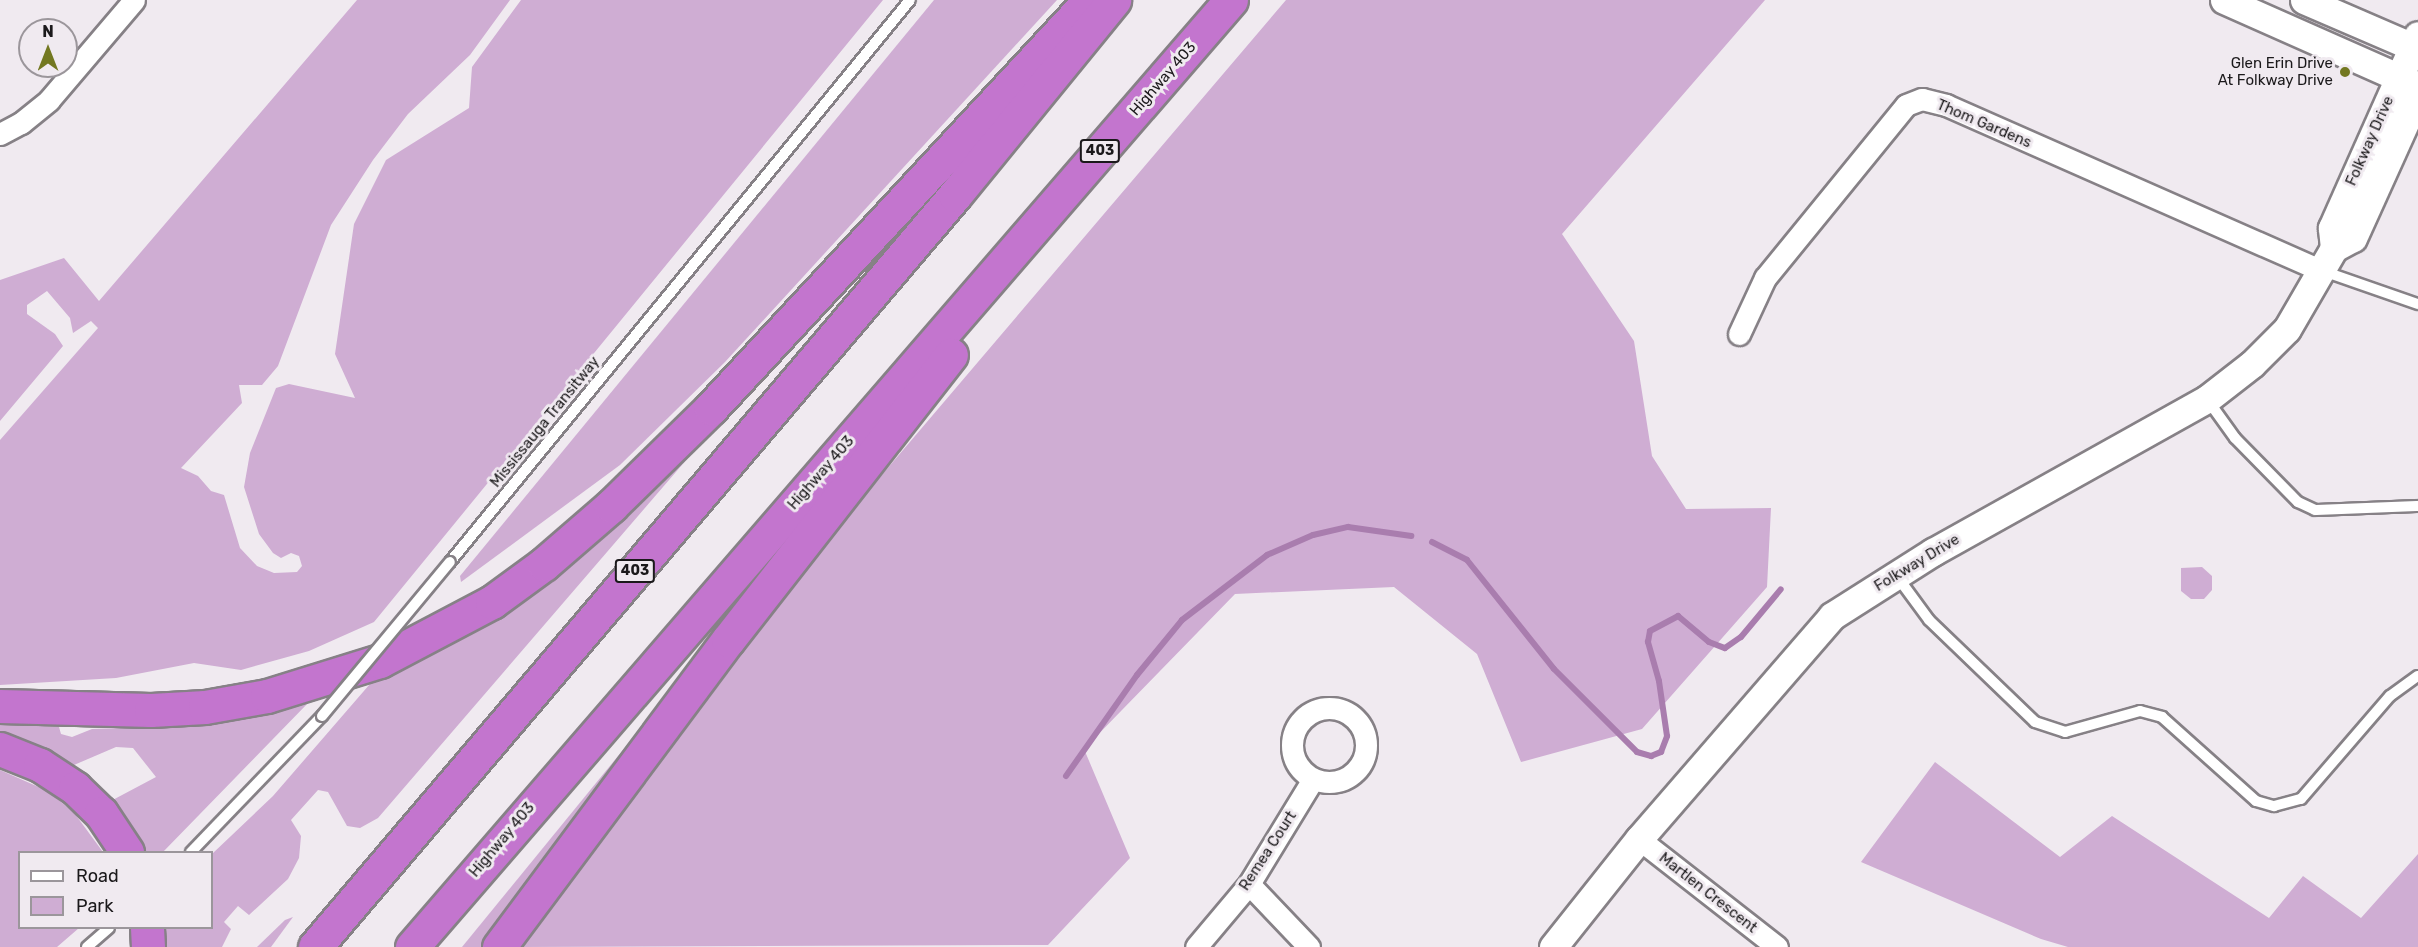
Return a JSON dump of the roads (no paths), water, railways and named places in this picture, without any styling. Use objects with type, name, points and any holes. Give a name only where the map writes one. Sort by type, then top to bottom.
[{"type":"highway","points":[[0,706],[151,710],[205,707],[267,696],[380,661],[492,602],[611,506],[711,408],[1090,0]]},
{"type":"highway","name":"403","points":[[315,947],[955,195],[1114,0]]},
{"type":"highway","name":"Highway 403","points":[[412,947],[1231,0]]},
{"type":"highway","points":[[499,947],[728,640],[962,342],[969,303]]},
{"type":"highway","points":[[0,749],[40,765],[75,788],[101,813],[126,851]]},
{"type":"highway","points":[[147,929],[148,947]]},
{"type":"street","points":[[0,134],[21,123],[49,100],[134,0]]},
{"type":"street","points":[[2224,0],[2412,86]]},
{"type":"street","points":[[2304,0],[2416,44]]},
{"type":"street","name":"Folkway Drive","points":[[1553,947],[1639,839],[1832,616],[1896,574],[2207,399],[2252,364],[2287,329],[2328,260],[2332,228],[2412,86],[2416,44]]},
{"type":"street","name":"Thom Gardens","points":[[1739,334],[1765,278],[1906,105],[1922,99],[1946,105],[2328,260]]},
{"type":"street","name":"Remea Court","points":[[1196,947],[1249,884],[1313,779]]},
{"type":"street","name":"Martlen Crescent","points":[[1639,839],[1777,947]]},
{"type":"street","points":[[1249,884],[1309,947]]},
{"type":"lane","name":"Mississauga Transitway","points":[[192,851],[322,716],[910,0]]},
{"type":"lane","points":[[2328,260],[2418,304]]},
{"type":"lane","points":[[2207,399],[2235,438],[2298,502],[2315,510],[2418,506]]},
{"type":"lane","points":[[1896,574],[1929,621],[2035,722],[2065,732],[2140,711],[2163,717],[2248,795],[2274,806],[2301,799],[2390,696],[2418,676]]},
{"type":"lane","points":[[87,947],[107,929]]},
{"type":"waterway","points":[[1066,776],[1137,675],[1182,620],[1267,555],[1313,535],[1348,527],[1411,536]]},
{"type":"waterway","points":[[1432,542],[1467,560],[1554,669],[1637,752],[1651,756],[1661,752],[1667,736],[1659,681],[1648,642],[1650,631],[1678,616],[1709,642],[1725,648],[1741,637],[1781,589]]},
{"type":"place","name":"Glen Erin Drive At Folkway Drive","points":[[2345,72]]}]
